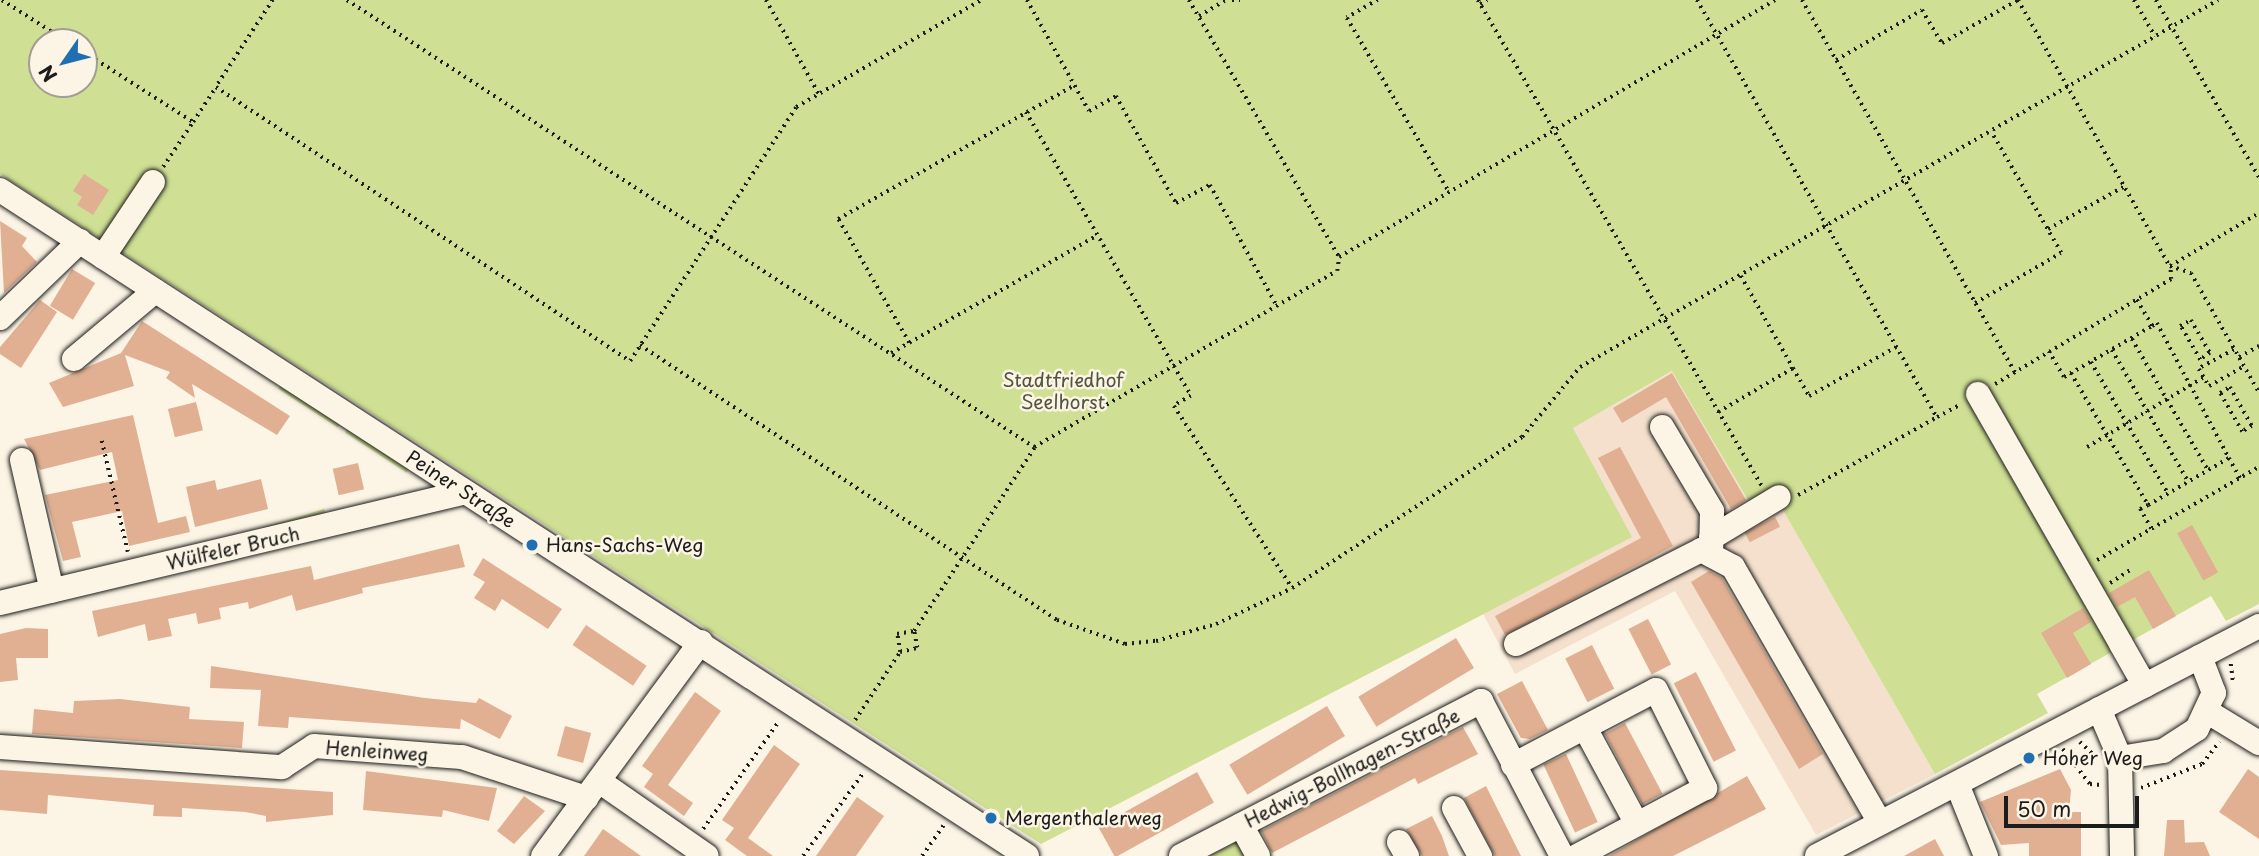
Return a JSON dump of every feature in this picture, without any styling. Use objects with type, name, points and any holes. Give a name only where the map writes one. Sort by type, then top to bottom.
[{"type":"street","points":[[103,257],[153,182]]},
{"type":"street","name":"Peiner Straße","points":[[0,190],[701,642],[1027,856]]},
{"type":"street","points":[[0,318],[80,241]]},
{"type":"street","points":[[74,359],[155,291]]},
{"type":"street","points":[[1978,394],[2145,686]]},
{"type":"street","points":[[1662,427],[1712,511],[1711,547]]},
{"type":"street","points":[[22,460],[52,591]]},
{"type":"street","name":"Wülfeler Bruch","points":[[0,603],[465,492]]},
{"type":"street","points":[[1516,644],[1711,547],[1779,496]]},
{"type":"street","points":[[1711,547],[1734,567],[1880,823]]},
{"type":"street","points":[[1817,856],[2259,626]]},
{"type":"street","points":[[543,856],[701,642]]},
{"type":"street","points":[[2200,657],[2214,693],[2218,717],[2259,743]]},
{"type":"street","points":[[1513,765],[1656,690],[1705,788],[1577,856]]},
{"type":"street","name":"Hedwig-Bollhagen-Straße","points":[[1181,856],[1480,701],[1562,856]]},
{"type":"street","points":[[2099,709],[2122,856]]},
{"type":"street","points":[[2109,766],[2182,743],[2218,717]]},
{"type":"street","points":[[1586,728],[1637,824]]},
{"type":"street","name":"Henleinweg","points":[[0,747],[282,767],[314,746],[462,757],[592,789],[699,851]]},
{"type":"street","points":[[1956,783],[1986,856]]},
{"type":"street","points":[[1454,808],[1480,856]]},
{"type":"street","points":[[1241,825],[1258,856]]},
{"type":"path","points":[[2,0],[46,28]]},
{"type":"path","points":[[153,182],[273,0]]},
{"type":"path","points":[[347,0],[1034,447]]},
{"type":"path","points":[[766,0],[819,94]]},
{"type":"path","points":[[216,87],[630,361],[796,107],[981,0]]},
{"type":"path","points":[[1027,0],[1089,111],[1116,96],[1176,203],[1210,185],[1277,306]]},
{"type":"path","points":[[844,736],[900,652],[917,648],[914,631],[1034,447],[1337,271],[1339,257],[1189,0]]},
{"type":"path","points":[[1199,16],[1229,0],[1240,0]]},
{"type":"path","points":[[1378,0],[1348,18],[1449,192]]},
{"type":"path","points":[[1487,0],[1479,2],[1765,492],[1790,500],[1978,394],[2171,279],[2170,266],[2018,0],[1942,43],[1923,10],[1836,60]]},
{"type":"path","points":[[1697,0],[1937,417]]},
{"type":"path","points":[[1339,257],[1775,0]]},
{"type":"path","points":[[1802,0],[2015,372]]},
{"type":"path","points":[[2134,0],[2155,36]]},
{"type":"path","points":[[2156,0],[2259,177]]},
{"type":"path","points":[[640,345],[1057,620],[1125,643],[1216,624],[1292,588],[1522,437],[1580,367],[2218,0]]},
{"type":"path","points":[[98,61],[193,122]]},
{"type":"path","points":[[909,343],[838,219],[1075,85]]},
{"type":"path","points":[[1026,112],[1191,396],[1174,405],[1292,588]]},
{"type":"path","points":[[1975,303],[2062,253],[1991,132]]},
{"type":"path","points":[[2048,229],[2125,186]]},
{"type":"path","points":[[2170,266],[2259,213]]},
{"type":"path","points":[[890,354],[1096,236]]},
{"type":"path","points":[[2170,266],[2191,273],[2259,392]]},
{"type":"path","points":[[1741,276],[1809,396],[1897,347]]},
{"type":"path","points":[[2136,299],[2152,326]]},
{"type":"path","points":[[2191,320],[2210,353],[2206,356],[2200,360],[2180,326],[2191,320]]},
{"type":"path","points":[[2049,351],[2064,377],[2157,323],[2240,478]]},
{"type":"path","points":[[2132,338],[2208,470]]},
{"type":"path","points":[[2239,358],[2259,346]]},
{"type":"path","points":[[2111,350],[2188,481]]},
{"type":"path","points":[[2235,350],[2199,369],[2209,386],[2244,366]]},
{"type":"path","points":[[2206,356],[2210,363]]},
{"type":"path","points":[[2091,362],[2168,493]]},
{"type":"path","points":[[1718,412],[1793,368]]},
{"type":"path","points":[[2071,373],[2148,505]]},
{"type":"path","points":[[2087,447],[2204,377]]},
{"type":"path","points":[[2218,381],[2224,391]]},
{"type":"path","points":[[2230,387],[2252,426],[2242,432],[2220,393],[2224,391],[2230,387]]},
{"type":"path","points":[[102,442],[132,572]]},
{"type":"path","points":[[2151,529],[2140,509],[2229,458]]},
{"type":"path","points":[[2080,570],[2259,467]]},
{"type":"path","points":[[900,652],[897,634],[914,631]]},
{"type":"path","points":[[2139,788],[2202,764],[2218,717]]},
{"type":"path","points":[[699,851],[782,718]]},
{"type":"path","points":[[2062,749],[2091,784],[2104,785],[2109,766],[2078,740]]},
{"type":"path","points":[[803,856],[864,771]]},
{"type":"path","points":[[922,856],[945,824]]},
{"type":"shaded area","points":[[1673,371],[1757,516],[1780,505],[1935,774],[1816,835],[1675,591],[1515,674],[1483,614],[1631,537],[1573,428]]},
{"type":"green space","name":"Stadtfriedhof Seelhorst","points":[[0,0],[2259,0],[2259,604],[2226,621],[2211,596],[2037,694],[2048,713],[1935,774],[1780,505],[1758,517],[1672,371],[1573,428],[1632,537],[1041,844],[0,174]]},
{"type":"green space","points":[[282,383],[342,422],[338,428],[278,389]]},
{"type":"green space","points":[[349,427],[410,467],[406,473],[345,433]]},
{"type":"green space","points":[[324,509],[327,519],[252,541],[249,532]]},
{"type":"green space","points":[[1241,840],[1250,856],[1209,856]]},
{"type":"building","points":[[84,174],[109,190],[93,215],[77,205],[82,197],[73,191]]},
{"type":"building","points":[[0,221],[27,238],[22,246],[37,262],[4,293]]},
{"type":"building","points":[[72,269],[95,283],[73,320],[50,306]]},
{"type":"building","points":[[40,300],[57,312],[21,368],[0,354],[0,347]]},
{"type":"building","points":[[142,321],[290,416],[277,435],[192,384],[195,398],[166,378],[170,372],[125,355],[134,386],[63,407],[49,383],[121,353]]},
{"type":"building","points":[[1672,373],[1746,500],[1731,509],[1666,397],[1622,423],[1613,408]]},
{"type":"building","points":[[196,402],[203,430],[175,437],[168,409]]},
{"type":"building","points":[[133,415],[158,523],[186,516],[190,532],[129,546],[122,511],[72,522],[81,557],[63,561],[45,495],[118,480],[112,452],[40,470],[24,439]]},
{"type":"building","points":[[1620,447],[1673,546],[1505,635],[1495,616],[1641,538],[1598,458]]},
{"type":"building","points":[[358,463],[364,489],[339,495],[333,469]]},
{"type":"building","points":[[261,479],[268,509],[195,527],[186,487],[215,480],[217,490]]},
{"type":"building","points":[[1775,517],[1780,527],[1750,542],[1745,532]]},
{"type":"building","points":[[2192,525],[2218,572],[2203,580],[2177,533]]},
{"type":"building","points":[[459,544],[465,567],[362,588],[363,593],[296,611],[292,595],[249,609],[248,602],[219,608],[221,619],[198,624],[196,613],[168,619],[172,636],[148,641],[145,624],[98,637],[92,611],[311,566],[314,580]]},
{"type":"building","points":[[483,558],[562,609],[548,629],[502,599],[495,611],[474,598],[485,582],[473,575]]},
{"type":"building","points":[[2149,570],[2176,616],[2153,629],[2135,597],[2117,607],[2109,593]]},
{"type":"building","points":[[1709,571],[1722,578],[1823,754],[1799,769],[1691,582]]},
{"type":"building","points":[[2083,608],[2091,622],[2073,633],[2091,664],[2067,678],[2041,633]]},
{"type":"building","points":[[1648,619],[1671,664],[1652,674],[1628,629]]},
{"type":"building","points":[[586,625],[647,666],[633,686],[573,645]]},
{"type":"building","points":[[26,628],[48,629],[48,658],[16,658],[18,680],[0,682],[0,634]]},
{"type":"building","points":[[1456,638],[1474,668],[1376,727],[1358,697]]},
{"type":"building","points":[[1592,645],[1614,689],[1588,702],[1565,659]]},
{"type":"building","points":[[211,666],[425,698],[476,703],[479,698],[512,716],[500,739],[461,719],[460,729],[289,717],[288,728],[258,726],[261,690],[210,688]]},
{"type":"building","points":[[1696,672],[1736,750],[1714,762],[1674,683]]},
{"type":"building","points":[[1522,681],[1548,730],[1530,739],[1521,738],[1497,694]]},
{"type":"building","points":[[695,692],[721,711],[668,785],[693,803],[684,816],[644,787],[653,774],[642,766]]},
{"type":"building","points":[[120,699],[190,707],[189,719],[244,722],[242,748],[32,734],[34,709],[73,713],[74,701]]},
{"type":"building","points":[[1327,706],[1345,736],[1247,795],[1229,765]]},
{"type":"building","points":[[1625,723],[1663,794],[1642,804],[1605,734]]},
{"type":"building","points":[[565,726],[591,733],[583,763],[557,756]]},
{"type":"building","points":[[1463,727],[1478,754],[1418,784],[1415,778],[1272,853],[1261,831]]},
{"type":"building","points":[[774,745],[800,764],[748,838],[773,856],[747,856],[725,840],[734,828],[722,820]]},
{"type":"building","points":[[1566,754],[1598,822],[1575,833],[1543,765]]},
{"type":"building","points":[[2060,769],[2071,790],[2069,812],[2081,812],[2081,856],[2029,856],[2029,843],[2001,845],[1980,802]]},
{"type":"building","points":[[2248,769],[2259,777],[2259,839],[2219,812]]},
{"type":"building","points":[[0,770],[333,792],[333,815],[266,822],[266,816],[245,812],[182,808],[182,817],[153,816],[154,805],[48,795],[47,814],[0,810]]},
{"type":"building","points":[[366,771],[497,788],[489,821],[443,810],[442,817],[363,810]]},
{"type":"building","points":[[1197,772],[1214,803],[1118,856],[1114,856],[1098,827]]},
{"type":"building","points":[[1747,776],[1766,809],[1673,856],[1609,856]]},
{"type":"building","points":[[1486,786],[1521,856],[1495,856],[1464,798]]},
{"type":"building","points":[[524,796],[545,811],[514,844],[497,831]]},
{"type":"building","points":[[857,797],[884,816],[856,856],[816,856]]},
{"type":"building","points":[[1432,816],[1449,856],[1422,856],[1406,829]]},
{"type":"building","points":[[2167,820],[2184,820],[2185,843],[2204,842],[2210,856],[2164,856]]},
{"type":"building","points":[[603,829],[641,856],[584,856]]},
{"type":"building","points":[[1935,839],[1944,856],[1904,856]]},
{"type":"place","name":"Hans-Sachs-Weg","points":[[532,545]]},
{"type":"place","name":"Hoher Weg","points":[[2029,758]]},
{"type":"place","name":"Mergenthalerweg","points":[[991,818]]}]
